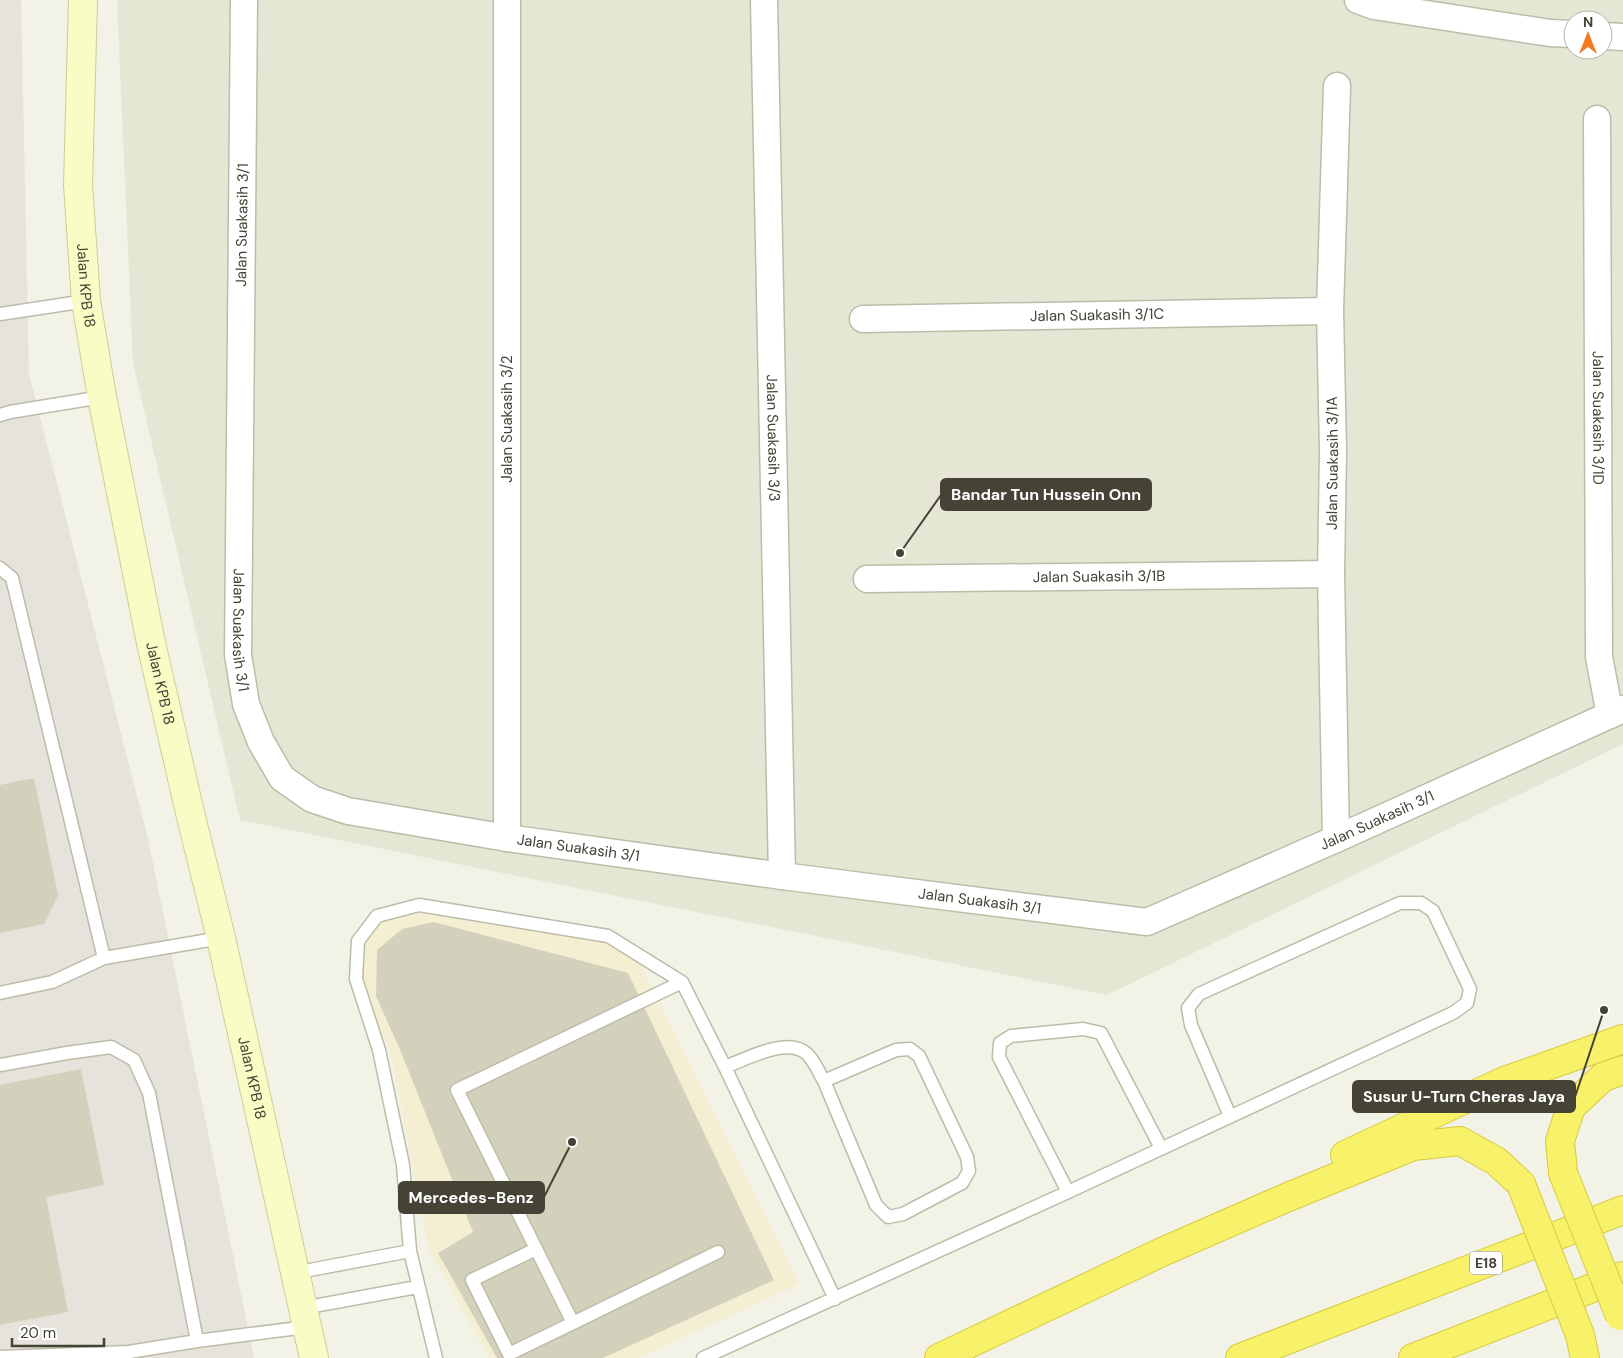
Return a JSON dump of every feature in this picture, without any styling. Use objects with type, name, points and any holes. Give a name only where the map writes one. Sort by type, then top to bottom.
[{"type":"highway","points":[[1162,1252],[1300,1175],[1502,1082],[1623,1039]]},
{"type":"highway","points":[[1622,1318],[1563,1173],[1560,1141],[1571,1107],[1603,1077],[1623,1070]]},
{"type":"highway","points":[[939,1358],[1162,1252],[1288,1197],[1413,1146],[1460,1141],[1496,1161],[1521,1184],[1583,1346]]},
{"type":"highway","name":"E18","points":[[1240,1358],[1623,1210]]},
{"type":"highway","points":[[1413,1358],[1623,1276]]},
{"type":"street","name":"Jalan KPB 18","points":[[83,0],[78,185],[86,301],[102,397],[152,644],[190,817],[221,938],[314,1358]]},
{"type":"street","name":"Jalan Suakasih 3/1","points":[[244,0],[238,655],[246,704],[262,742],[282,778],[312,800],[348,811],[507,838],[782,876],[1147,922],[1616,712]]},
{"type":"street","name":"Jalan Suakasih 3/2","points":[[507,0],[507,838]]},
{"type":"street","name":"Jalan Suakasih 3/3","points":[[764,0],[782,876]]},
{"type":"street","points":[[1358,0],[1374,6],[1563,34]]},
{"type":"street","name":"Jalan Suakasih 3/1A","points":[[1336,839],[1331,574],[1334,451],[1330,311],[1337,86]]},
{"type":"street","name":"Jalan Suakasih 3/1D","points":[[1597,119],[1599,657],[1616,712]]},
{"type":"street","name":"Jalan Suakasih 3/1C","points":[[862,319],[1330,311]]},
{"type":"street","name":"Jalan Suakasih 3/1B","points":[[867,579],[1331,574]]},
{"type":"lane","points":[[0,314],[86,301]]},
{"type":"lane","points":[[0,416],[10,412],[102,397]]},
{"type":"lane","points":[[0,568],[12,578],[104,958]]},
{"type":"lane","points":[[703,1358],[1068,1192],[1453,1013],[1467,1002],[1470,989],[1433,912],[1421,903],[1400,903],[1199,994],[1188,1008],[1190,1025],[1230,1116]]},
{"type":"lane","points":[[436,1358],[417,1287],[410,1251],[403,1165],[379,1050],[356,980],[358,941],[377,916],[419,905],[608,936],[682,982],[725,1067],[835,1299]]},
{"type":"lane","points":[[0,993],[52,982],[104,958],[221,938]]},
{"type":"lane","points":[[572,1323],[457,1090],[682,982]]},
{"type":"lane","points":[[1068,1192],[999,1057],[1000,1043],[1011,1036],[1082,1029],[1100,1033],[1161,1148]]},
{"type":"lane","points":[[725,1067],[774,1048],[795,1046],[808,1054],[824,1081],[876,1205],[888,1217],[903,1214],[962,1183],[970,1171],[967,1158],[918,1056],[910,1049],[896,1050],[824,1081]]},
{"type":"lane","points":[[0,1065],[111,1047],[134,1060],[149,1092],[197,1340]]},
{"type":"lane","points":[[536,1249],[472,1280],[509,1354],[718,1252]]},
{"type":"lane","points":[[294,1272],[410,1251]]},
{"type":"lane","points":[[0,1357],[129,1352],[304,1318],[417,1287]]},
{"type":"shaded area","points":[[0,0],[21,0],[29,374],[148,839],[254,1358],[0,1358]]},
{"type":"shaded area","points":[[117,0],[1623,0],[1623,744],[1107,995],[240,820],[133,363]]},
{"type":"shaded area","points":[[419,913],[605,943],[641,965],[800,1284],[638,1358],[489,1358],[429,1250],[391,1055],[362,980],[365,945],[380,923]]},
{"type":"building","points":[[34,778],[58,895],[44,924],[0,933],[0,785]]},
{"type":"building","points":[[434,922],[628,973],[774,1280],[603,1358],[497,1358],[438,1253],[473,1232],[401,1052],[376,996],[377,950],[402,929]]},
{"type":"building","points":[[81,1069],[104,1185],[46,1197],[68,1312],[0,1325],[0,1085]]},
{"type":"place","name":"Bandar Tun Hussein Onn","points":[[900,553]]},
{"type":"place","name":"Susur U-Turn Cheras Jaya","points":[[1604,1010]]},
{"type":"place","name":"Mercedes-Benz","points":[[572,1142]]}]
